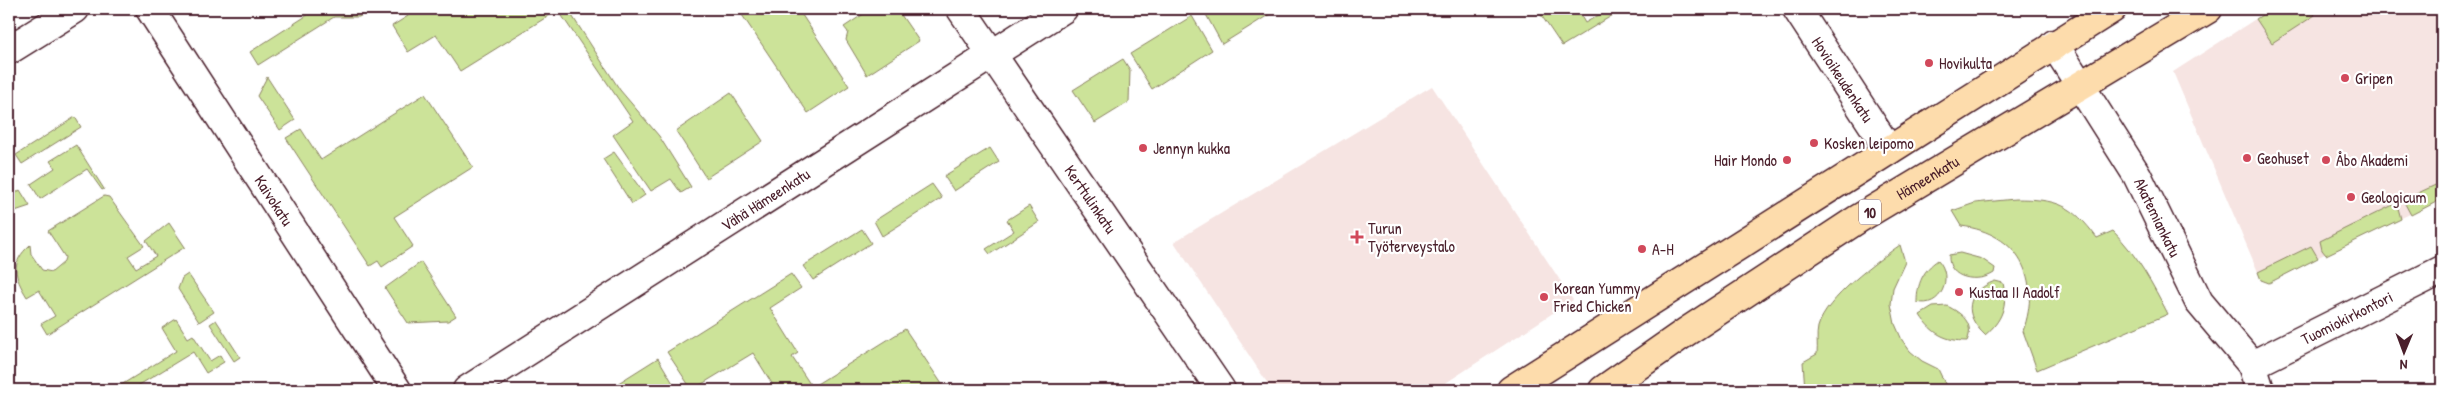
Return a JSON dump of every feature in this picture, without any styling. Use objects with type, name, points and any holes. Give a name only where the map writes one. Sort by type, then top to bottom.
[{"type":"highway","points":[[1511,390],[2112,9]]},
{"type":"highway","name":"Hämeenkatu","points":[[1603,390],[1686,332],[1858,219],[2005,128],[2082,86],[2208,9]]},
{"type":"street","points":[[9,50],[75,9]]},
{"type":"street","name":"Kaivokatu","points":[[150,9],[398,390]]},
{"type":"street","name":"Kerttulinkatu","points":[[961,9],[1221,390]]},
{"type":"street","name":"Vähä Hämeenkatu","points":[[467,390],[1063,9]]},
{"type":"street","name":"Hovioikeudenkatu","points":[[1797,9],[1889,150]]},
{"type":"street","name":"Akatemiankatu","points":[[2054,44],[2137,175],[2199,302],[2256,378]]},
{"type":"street","name":"Tuomiokirkontori","points":[[2256,378],[2442,270]]},
{"type":"shaded area","name":"Åbo Akademi","points":[[2271,9],[2442,9],[2442,199],[2265,282],[2258,272],[2173,72]]},
{"type":"shaded area","name":"Turun Työterveystalo","points":[[1432,86],[1573,300],[1435,390],[1272,390],[1174,242]]},
{"type":"green space","points":[[317,9],[371,9],[359,17],[334,17],[258,65],[250,52]]},
{"type":"green space","points":[[404,9],[566,9],[620,90],[659,136],[691,187],[681,193],[671,179],[651,191],[613,135],[633,121],[558,10],[460,71],[436,35],[408,52],[392,26],[408,16]]},
{"type":"green space","points":[[738,9],[798,9],[849,86],[808,113]]},
{"type":"green space","points":[[871,9],[897,9],[919,41],[867,75],[846,40],[848,32],[844,27]]},
{"type":"green space","points":[[1203,9],[1278,9],[1222,44]]},
{"type":"green space","points":[[1537,9],[1577,9],[1585,23],[1609,9],[1623,9],[1562,46]]},
{"type":"green space","points":[[2271,9],[2311,9],[2315,15],[2272,43],[2256,19]]},
{"type":"green space","points":[[1192,16],[1212,50],[1152,89],[1130,54]]},
{"type":"green space","points":[[1123,59],[1130,70],[1129,102],[1095,123],[1073,90]]},
{"type":"green space","points":[[267,77],[295,120],[280,130],[257,96]]},
{"type":"green space","points":[[731,93],[763,141],[706,178],[676,131]]},
{"type":"green space","points":[[425,94],[473,167],[394,217],[413,246],[382,267],[378,261],[370,266],[286,138],[301,129],[321,160]]},
{"type":"green space","points":[[75,117],[81,127],[22,164],[16,155]]},
{"type":"green space","points":[[76,145],[104,189],[102,190],[87,169],[40,199],[31,184],[55,168],[50,161]]},
{"type":"green space","points":[[990,148],[999,162],[954,191],[944,176]]},
{"type":"green space","points":[[614,152],[645,195],[632,204],[603,159]]},
{"type":"green space","points":[[2442,182],[2442,199],[2411,215],[2403,200]]},
{"type":"green space","points":[[932,184],[942,198],[882,236],[874,221]]},
{"type":"green space","points":[[20,190],[30,206],[9,213],[9,198]]},
{"type":"green space","points":[[104,196],[109,197],[144,246],[128,256],[136,268],[156,256],[146,241],[169,223],[185,247],[47,334],[41,324],[55,316],[39,290],[27,297],[17,276],[16,270],[19,258],[30,245],[31,254],[42,270],[52,272],[64,262],[65,257],[48,231]]},
{"type":"green space","points":[[2015,199],[2042,200],[2062,206],[2080,218],[2097,238],[2113,231],[2137,260],[2168,314],[2037,370],[2023,331],[2028,312],[2029,294],[2027,277],[2021,262],[2011,249],[1998,238],[1981,230],[1961,226],[1952,211],[1975,203]]},
{"type":"green space","points":[[2393,205],[2395,208],[2398,208],[2401,219],[2326,255],[2322,250],[2320,241]]},
{"type":"green space","points":[[1029,206],[1039,222],[990,254],[986,249],[1014,231],[1007,220]]},
{"type":"green space","points":[[862,229],[871,243],[813,280],[803,266]]},
{"type":"green space","points":[[1900,245],[1905,262],[1893,288],[1891,304],[1895,324],[1902,340],[1910,351],[1922,361],[1938,369],[1948,390],[1805,390],[1803,362],[1817,354],[1817,330],[1823,316],[1841,293]]},
{"type":"green space","points":[[2311,246],[2318,258],[2269,283],[2261,280],[2258,272]]},
{"type":"green space","points":[[1960,253],[1982,259],[1995,268],[1994,273],[1980,278],[1965,277],[1958,274],[1953,270],[1949,255]]},
{"type":"green space","points":[[1938,260],[1943,267],[1945,275],[1945,283],[1942,290],[1933,301],[1917,302],[1918,289],[1922,278],[1928,268]]},
{"type":"green space","points":[[421,262],[456,316],[448,321],[408,323],[385,288]]},
{"type":"green space","points":[[188,274],[214,312],[199,322],[178,289],[182,278]]},
{"type":"green space","points":[[791,274],[801,288],[770,308],[798,353],[792,357],[812,387],[905,329],[946,390],[776,390],[753,353],[692,390],[667,352]]},
{"type":"green space","points":[[1995,281],[2003,283],[2004,305],[1996,324],[1985,335],[1973,320],[1970,305],[1978,291]]},
{"type":"green space","points":[[1947,306],[1958,312],[1966,320],[1969,329],[1967,341],[1952,340],[1940,335],[1929,327],[1920,315],[1933,307]]},
{"type":"green space","points":[[176,319],[188,338],[193,335],[210,361],[220,355],[224,362],[206,373],[193,352],[131,390],[113,390],[176,351],[162,328]]},
{"type":"green space","points":[[216,320],[240,357],[234,361],[210,324]]},
{"type":"green space","points":[[658,358],[677,390],[614,390],[612,387]]},
{"type":"place","name":"Hovikulta","points":[[1929,63]]},
{"type":"place","name":"Gripen","points":[[2345,78]]},
{"type":"place","name":"Kosken leipomo","points":[[1814,143]]},
{"type":"place","name":"Jennyn kukka","points":[[1143,148]]},
{"type":"place","name":"Geohuset","points":[[2247,158]]},
{"type":"place","name":"Hair Mondo","points":[[1787,160]]},
{"type":"place","name":"Åbo Akademi","points":[[2326,160]]},
{"type":"place","name":"Geologicum","points":[[2351,197]]},
{"type":"place","name":"Turun Työterveystalo","points":[[1357,237]]},
{"type":"place","name":"A-H","points":[[1642,249]]},
{"type":"place","name":"Kustaa II Aadolf","points":[[1959,292]]},
{"type":"place","name":"Korean Yummy Fried Chicken","points":[[1544,297]]}]
